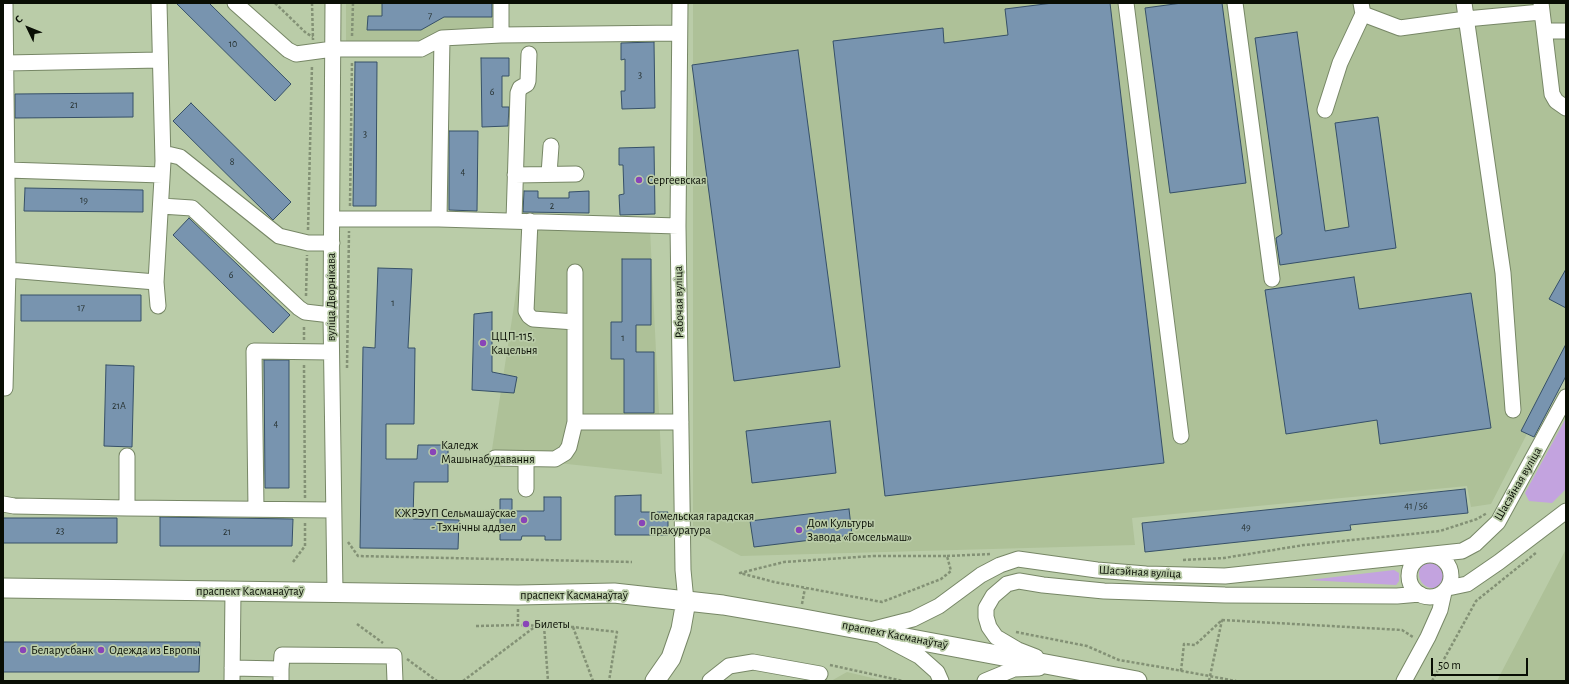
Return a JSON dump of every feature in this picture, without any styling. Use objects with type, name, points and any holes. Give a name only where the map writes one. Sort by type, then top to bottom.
[{"type":"main road","name":"праспект Касманаўтаў","points":[[3,588],[518,595],[603,593],[723,605],[870,630],[1137,681]]},
{"type":"main road","points":[[655,681],[671,658],[681,629],[686,601]]},
{"type":"street","points":[[5,3],[8,270],[5,388]]},
{"type":"street","points":[[158,306],[156,282],[163,153],[159,3]]},
{"type":"street","points":[[235,3],[288,50],[296,54],[313,44],[333,42],[352,49],[421,49],[442,38],[501,35],[679,33]]},
{"type":"street","name":"вуліца Дворнікава","points":[[333,3],[333,219],[331,352],[335,592]]},
{"type":"street","points":[[501,3],[501,35]]},
{"type":"street","name":"Рабочая вуліца","points":[[680,3],[678,226],[683,570],[686,601]]},
{"type":"street","points":[[1126,3],[1181,436]]},
{"type":"street","points":[[1235,3],[1272,279]]},
{"type":"street","points":[[1464,3],[1503,273],[1512,410]]},
{"type":"street","points":[[1325,110],[1340,63],[1362,8],[1400,28],[1541,7],[1552,94],[1556,102],[1566,108]]},
{"type":"street","points":[[1545,31],[1566,31]]},
{"type":"street","points":[[439,219],[442,38]]},
{"type":"street","points":[[514,220],[518,93],[520,88],[527,84],[528,81],[529,54]]},
{"type":"street","points":[[6,63],[160,60]]},
{"type":"street","points":[[549,174],[551,146]]},
{"type":"street","points":[[163,153],[180,157],[279,236],[308,242],[332,243]]},
{"type":"street","points":[[7,170],[162,176]]},
{"type":"street","points":[[515,175],[576,174]]},
{"type":"street","points":[[160,206],[192,208],[299,308],[305,312],[331,315]]},
{"type":"street","points":[[333,219],[514,220],[678,226]]},
{"type":"street","points":[[530,221],[526,312],[533,320],[575,322]]},
{"type":"street","points":[[8,270],[156,282]]},
{"type":"street","points":[[495,458],[555,459],[565,453],[572,440],[575,422],[575,272]]},
{"type":"street","points":[[256,509],[254,351],[331,352]]},
{"type":"street","name":"Шасэйная вуліца","points":[[870,630],[913,619],[939,606],[981,575],[1000,565],[1018,559],[1104,571],[1146,574],[1225,576],[1462,551],[1475,544],[1498,522],[1566,397]]},
{"type":"street","points":[[575,422],[681,422]]},
{"type":"street","points":[[127,456],[127,508]]},
{"type":"street","points":[[526,459],[526,490]]},
{"type":"street","points":[[3,504],[14,506],[333,510]]},
{"type":"street","name":"Шасэйная вуліца","points":[[1060,666],[1018,650],[996,637],[989,627],[986,617],[986,608],[993,596],[1007,584],[1019,581],[1104,591],[1225,595],[1424,595],[1433,597],[1446,590],[1467,584],[1499,562],[1566,510]]},
{"type":"street","name":"Шасэйная вуліца","points":[[1424,595],[1413,589],[1408,575],[1413,562],[1419,557],[1428,554],[1443,558],[1449,566],[1451,577],[1446,590]]},
{"type":"street","points":[[1422,638],[1440,610],[1446,590]]},
{"type":"street","points":[[233,591],[232,674],[281,675],[282,655],[394,656],[395,681]]},
{"type":"street","points":[[1404,681],[1422,638],[1432,619],[1424,595]]},
{"type":"street","points":[[870,630],[919,656],[937,672],[941,681]]},
{"type":"street","points":[[710,681],[729,666],[753,662],[824,670]]},
{"type":"street","points":[[985,681],[1014,669],[1060,666]]},
{"type":"path","points":[[275,3],[306,34],[313,44]]},
{"type":"path","points":[[293,562],[305,546],[304,352],[313,44],[312,3]]},
{"type":"path","points":[[313,44],[333,42],[352,37],[353,3]]},
{"type":"path","points":[[347,373],[352,49]]},
{"type":"path","points":[[1178,560],[1224,558],[1304,545],[1440,531],[1477,519],[1489,511]]},
{"type":"path","points":[[345,538],[358,556],[632,562]]},
{"type":"path","points":[[1432,681],[1476,601],[1537,552]]},
{"type":"path","points":[[947,556],[951,571],[941,579],[882,602],[793,586],[740,573],[784,562],[873,556],[947,556],[992,554]]},
{"type":"path","points":[[1209,681],[1222,620]]},
{"type":"path","points":[[1182,671],[1184,644],[1195,645],[1222,620],[1402,630],[1422,638]]},
{"type":"path","points":[[463,681],[536,625]]},
{"type":"path","points":[[476,626],[536,625],[573,627],[616,632],[608,681]]},
{"type":"path","points":[[544,626],[548,681]]},
{"type":"path","points":[[573,627],[593,681]]},
{"type":"path","points":[[1010,630],[1087,646],[1119,660],[1236,681]]},
{"type":"path","points":[[824,670],[903,681]]},
{"type":"shaded area","points":[[346,3],[502,3],[502,30],[417,45],[346,45]]},
{"type":"shaded area","points":[[693,3],[1566,3],[1566,358],[1491,504],[1471,507],[1467,486],[1132,518],[1135,545],[741,556],[693,531]]},
{"type":"shaded area","points":[[524,223],[650,229],[662,474],[491,456],[525,234]]},
{"type":"shaded area","points":[[1566,418],[1566,489],[1552,503],[1529,501],[1525,493]]},
{"type":"shaded area","points":[[1566,549],[1566,681],[1497,681],[1501,673]]},
{"type":"shaded area","points":[[1433,560],[1443,564],[1447,574],[1443,584],[1433,588],[1423,584],[1419,574],[1423,564]]},
{"type":"shaded area","points":[[1394,570],[1399,573],[1399,581],[1396,585],[1309,580]]},
{"type":"shaded area","points":[[847,672],[885,681],[831,681]]},
{"type":"building","points":[[176,3],[209,3],[291,84],[275,101]]},
{"type":"building","points":[[382,3],[492,3],[492,17],[444,17],[421,30],[367,30],[368,16],[382,16]]},
{"type":"building","points":[[1053,3],[1110,3],[1164,463],[885,496],[833,41],[943,28],[944,43],[1008,35],[1005,9]]},
{"type":"building","points":[[1182,3],[1222,3],[1246,183],[1170,193],[1145,8]]},
{"type":"building","points":[[1297,32],[1325,231],[1349,227],[1335,123],[1378,117],[1396,248],[1280,265],[1276,238],[1282,234],[1255,38]]},
{"type":"building","points":[[654,42],[655,108],[622,109],[621,91],[625,91],[625,59],[621,60],[621,43]]},
{"type":"building","points":[[798,50],[840,367],[734,381],[692,65]]},
{"type":"building","points":[[481,58],[509,58],[509,76],[502,76],[502,107],[509,107],[508,126],[482,127]]},
{"type":"building","points":[[355,62],[377,62],[376,206],[353,206]]},
{"type":"building","points":[[133,93],[133,117],[15,118],[15,94]]},
{"type":"building","points":[[191,103],[291,202],[273,220],[173,121]]},
{"type":"building","points":[[449,131],[478,131],[477,211],[449,210]]},
{"type":"building","name":"Сергеевская","points":[[654,147],[655,214],[620,215],[619,195],[624,194],[623,165],[619,165],[619,148]]},
{"type":"building","points":[[25,188],[143,190],[143,212],[24,211]]},
{"type":"building","points":[[524,191],[538,191],[538,198],[569,198],[569,192],[589,191],[589,213],[523,212]]},
{"type":"building","points":[[189,218],[290,315],[273,333],[173,235]]},
{"type":"building","points":[[622,259],[651,259],[651,325],[636,325],[636,352],[654,352],[654,413],[624,413],[624,359],[611,359],[611,322],[622,322]]},
{"type":"building","name":"Каледж Машынабудавання","points":[[378,268],[412,269],[408,348],[415,348],[414,424],[386,424],[386,459],[417,459],[418,445],[448,445],[448,482],[414,482],[413,519],[459,520],[458,549],[360,548],[363,347],[375,348]]},
{"type":"building","points":[[1566,269],[1566,308],[1549,299]]},
{"type":"building","points":[[1354,277],[1359,309],[1471,293],[1491,428],[1380,444],[1377,420],[1286,434],[1265,290]]},
{"type":"building","points":[[21,295],[141,295],[141,321],[21,321]]},
{"type":"building","name":"ЦЦП-115, Кацельня","points":[[492,312],[492,372],[517,377],[514,393],[472,390],[474,314]]},
{"type":"building","points":[[1566,344],[1566,376],[1534,437],[1521,431]]},
{"type":"building","points":[[264,360],[289,360],[289,488],[265,488]]},
{"type":"building","points":[[106,365],[134,366],[132,447],[104,446]]},
{"type":"building","points":[[830,421],[836,473],[752,483],[746,431]]},
{"type":"building","points":[[1465,489],[1468,513],[1350,525],[1351,530],[1145,552],[1142,523]]},
{"type":"building","name":"Гомельская гарадская пракуратура","points":[[641,495],[641,512],[668,512],[668,535],[615,535],[615,496]]},
{"type":"building","points":[[544,497],[561,497],[561,540],[545,540],[545,536],[522,536],[521,540],[500,540],[500,499],[512,499],[512,511],[544,511]]},
{"type":"building","points":[[849,509],[852,535],[754,547],[750,521]]},
{"type":"building","points":[[160,517],[293,519],[292,546],[160,546]]},
{"type":"building","points":[[3,518],[117,518],[117,543],[3,543]]},
{"type":"building","points":[[3,642],[200,642],[199,672],[3,672]]},
{"type":"place","name":"Сергеевская","points":[[639,180]]},
{"type":"place","name":"ЦЦП-115, Кацельня","points":[[483,343]]},
{"type":"place","name":"Каледж Машынабудавання","points":[[433,452]]},
{"type":"place","name":"КЖРЭУП Сельмашаўскае - Тэхнічны аддзел","points":[[524,520]]},
{"type":"place","name":"Гомельская гарадская пракуратура","points":[[642,523]]},
{"type":"place","name":"Дом Культуры Завода «Гомсельмаш»","points":[[799,530]]},
{"type":"place","name":"Билеты","points":[[526,624]]},
{"type":"place","name":"Беларусбанк","points":[[23,650]]},
{"type":"place","name":"Одежда из Европы","points":[[101,650]]}]
